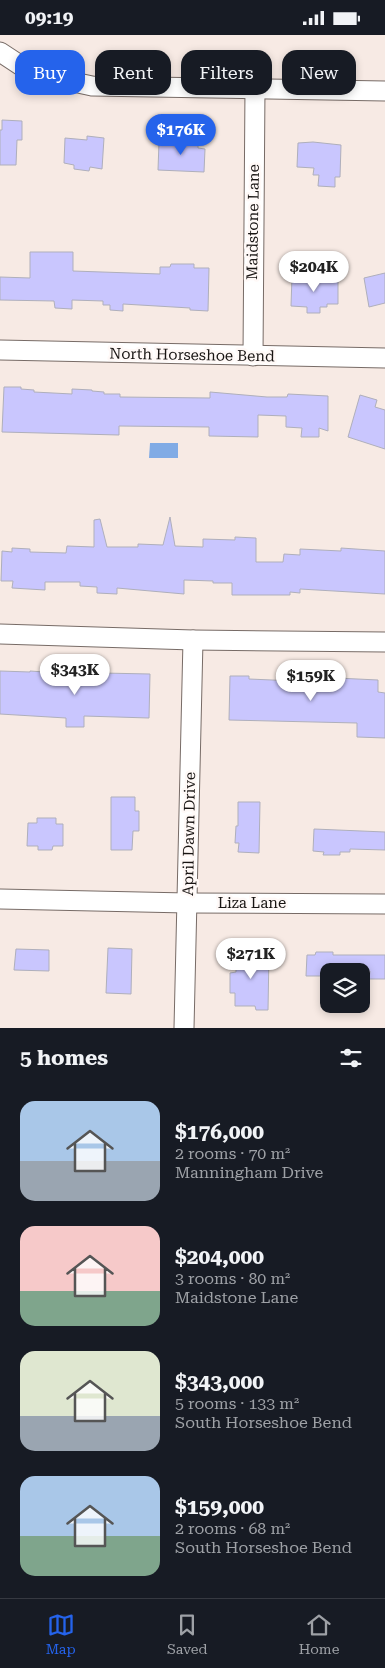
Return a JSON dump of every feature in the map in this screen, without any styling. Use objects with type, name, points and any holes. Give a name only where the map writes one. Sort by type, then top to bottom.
[{"type":"street","points":[[0,52],[32,73],[92,87],[181,88]]},
{"type":"street","points":[[272,88],[385,91]]},
{"type":"street","name":"Maidstone Lane","points":[[253,356],[255,95]]},
{"type":"street","name":"North Horseshoe Bend","points":[[0,350],[385,358]]},
{"type":"street","points":[[0,634],[193,640],[385,642]]},
{"type":"street","name":"April Dawn Drive","points":[[184,1028],[193,640]]},
{"type":"street","name":"Liza Lane","points":[[0,899],[187,903],[385,904]]},
{"type":"water","points":[[150,443],[178,443],[178,458],[149,458]]},
{"type":"building","points":[[2,120],[22,121],[22,140],[17,140],[16,165],[0,165],[0,130],[2,130]]},
{"type":"building","points":[[87,136],[104,138],[102,169],[90,167],[89,171],[74,169],[74,165],[64,163],[65,138],[87,140]]},
{"type":"building","points":[[176,139],[198,139],[198,148],[205,149],[204,172],[158,170],[159,142],[176,142]]},
{"type":"building","points":[[313,142],[341,145],[340,177],[335,177],[335,187],[318,186],[319,175],[313,175],[314,168],[297,167],[298,143]]},
{"type":"building","points":[[30,252],[73,252],[73,271],[160,274],[160,267],[170,267],[171,264],[194,264],[194,268],[209,268],[208,311],[190,310],[190,308],[123,304],[123,311],[110,310],[110,305],[103,305],[103,301],[72,300],[72,309],[55,308],[54,301],[0,300],[0,277],[30,278]]},
{"type":"building","points":[[385,273],[385,303],[369,307],[364,278]]},
{"type":"building","points":[[292,276],[338,278],[338,304],[327,304],[327,307],[320,307],[320,313],[307,313],[307,307],[291,306]]},
{"type":"building","points":[[4,387],[21,387],[21,389],[34,390],[34,392],[72,394],[72,389],[92,390],[104,392],[104,394],[120,394],[120,397],[210,398],[210,392],[267,397],[287,397],[288,394],[328,396],[328,431],[319,428],[319,437],[301,437],[302,428],[286,427],[286,416],[258,415],[258,437],[209,436],[209,427],[119,426],[119,435],[2,432]]},
{"type":"building","points":[[360,395],[377,400],[375,407],[385,410],[385,449],[348,437]]},
{"type":"building","points":[[170,517],[175,546],[203,547],[203,539],[235,540],[235,537],[256,538],[256,562],[283,562],[284,554],[300,555],[300,549],[341,551],[341,548],[385,551],[385,594],[300,589],[300,593],[290,592],[290,595],[232,595],[232,583],[184,580],[184,594],[117,588],[117,594],[97,593],[97,587],[80,586],[80,582],[45,582],[45,590],[12,588],[13,581],[1,581],[2,551],[12,552],[12,548],[30,549],[30,552],[66,553],[67,546],[94,547],[94,520],[100,519],[107,547],[138,547],[138,544],[163,545]]},
{"type":"building","points":[[0,671],[101,676],[102,673],[150,674],[149,718],[84,716],[84,727],[66,727],[66,718],[0,714]]},
{"type":"building","points":[[230,676],[249,676],[249,679],[295,681],[295,676],[378,680],[378,692],[385,693],[385,738],[357,737],[357,723],[229,720]]},
{"type":"building","points":[[111,797],[135,797],[135,811],[139,811],[139,831],[133,831],[132,850],[111,850]]},
{"type":"building","points":[[238,802],[260,802],[259,853],[238,852],[239,843],[235,843],[236,826],[238,826]]},
{"type":"building","points":[[37,818],[56,818],[56,824],[63,824],[63,846],[53,846],[52,850],[38,850],[38,846],[27,846],[28,823],[37,823]]},
{"type":"building","points":[[314,829],[385,832],[385,850],[350,849],[350,852],[340,852],[340,855],[323,855],[324,852],[313,851]]},
{"type":"building","points":[[108,948],[132,949],[131,994],[106,993]]},
{"type":"building","points":[[16,949],[49,950],[49,971],[14,970]]},
{"type":"building","points":[[236,952],[269,953],[268,1010],[256,1010],[255,1006],[235,1006],[235,993],[230,993],[230,973],[236,972]]},
{"type":"building","points":[[316,952],[333,952],[333,955],[385,955],[385,979],[370,979],[370,963],[320,963],[320,976],[306,976],[307,955],[315,955]]}]
